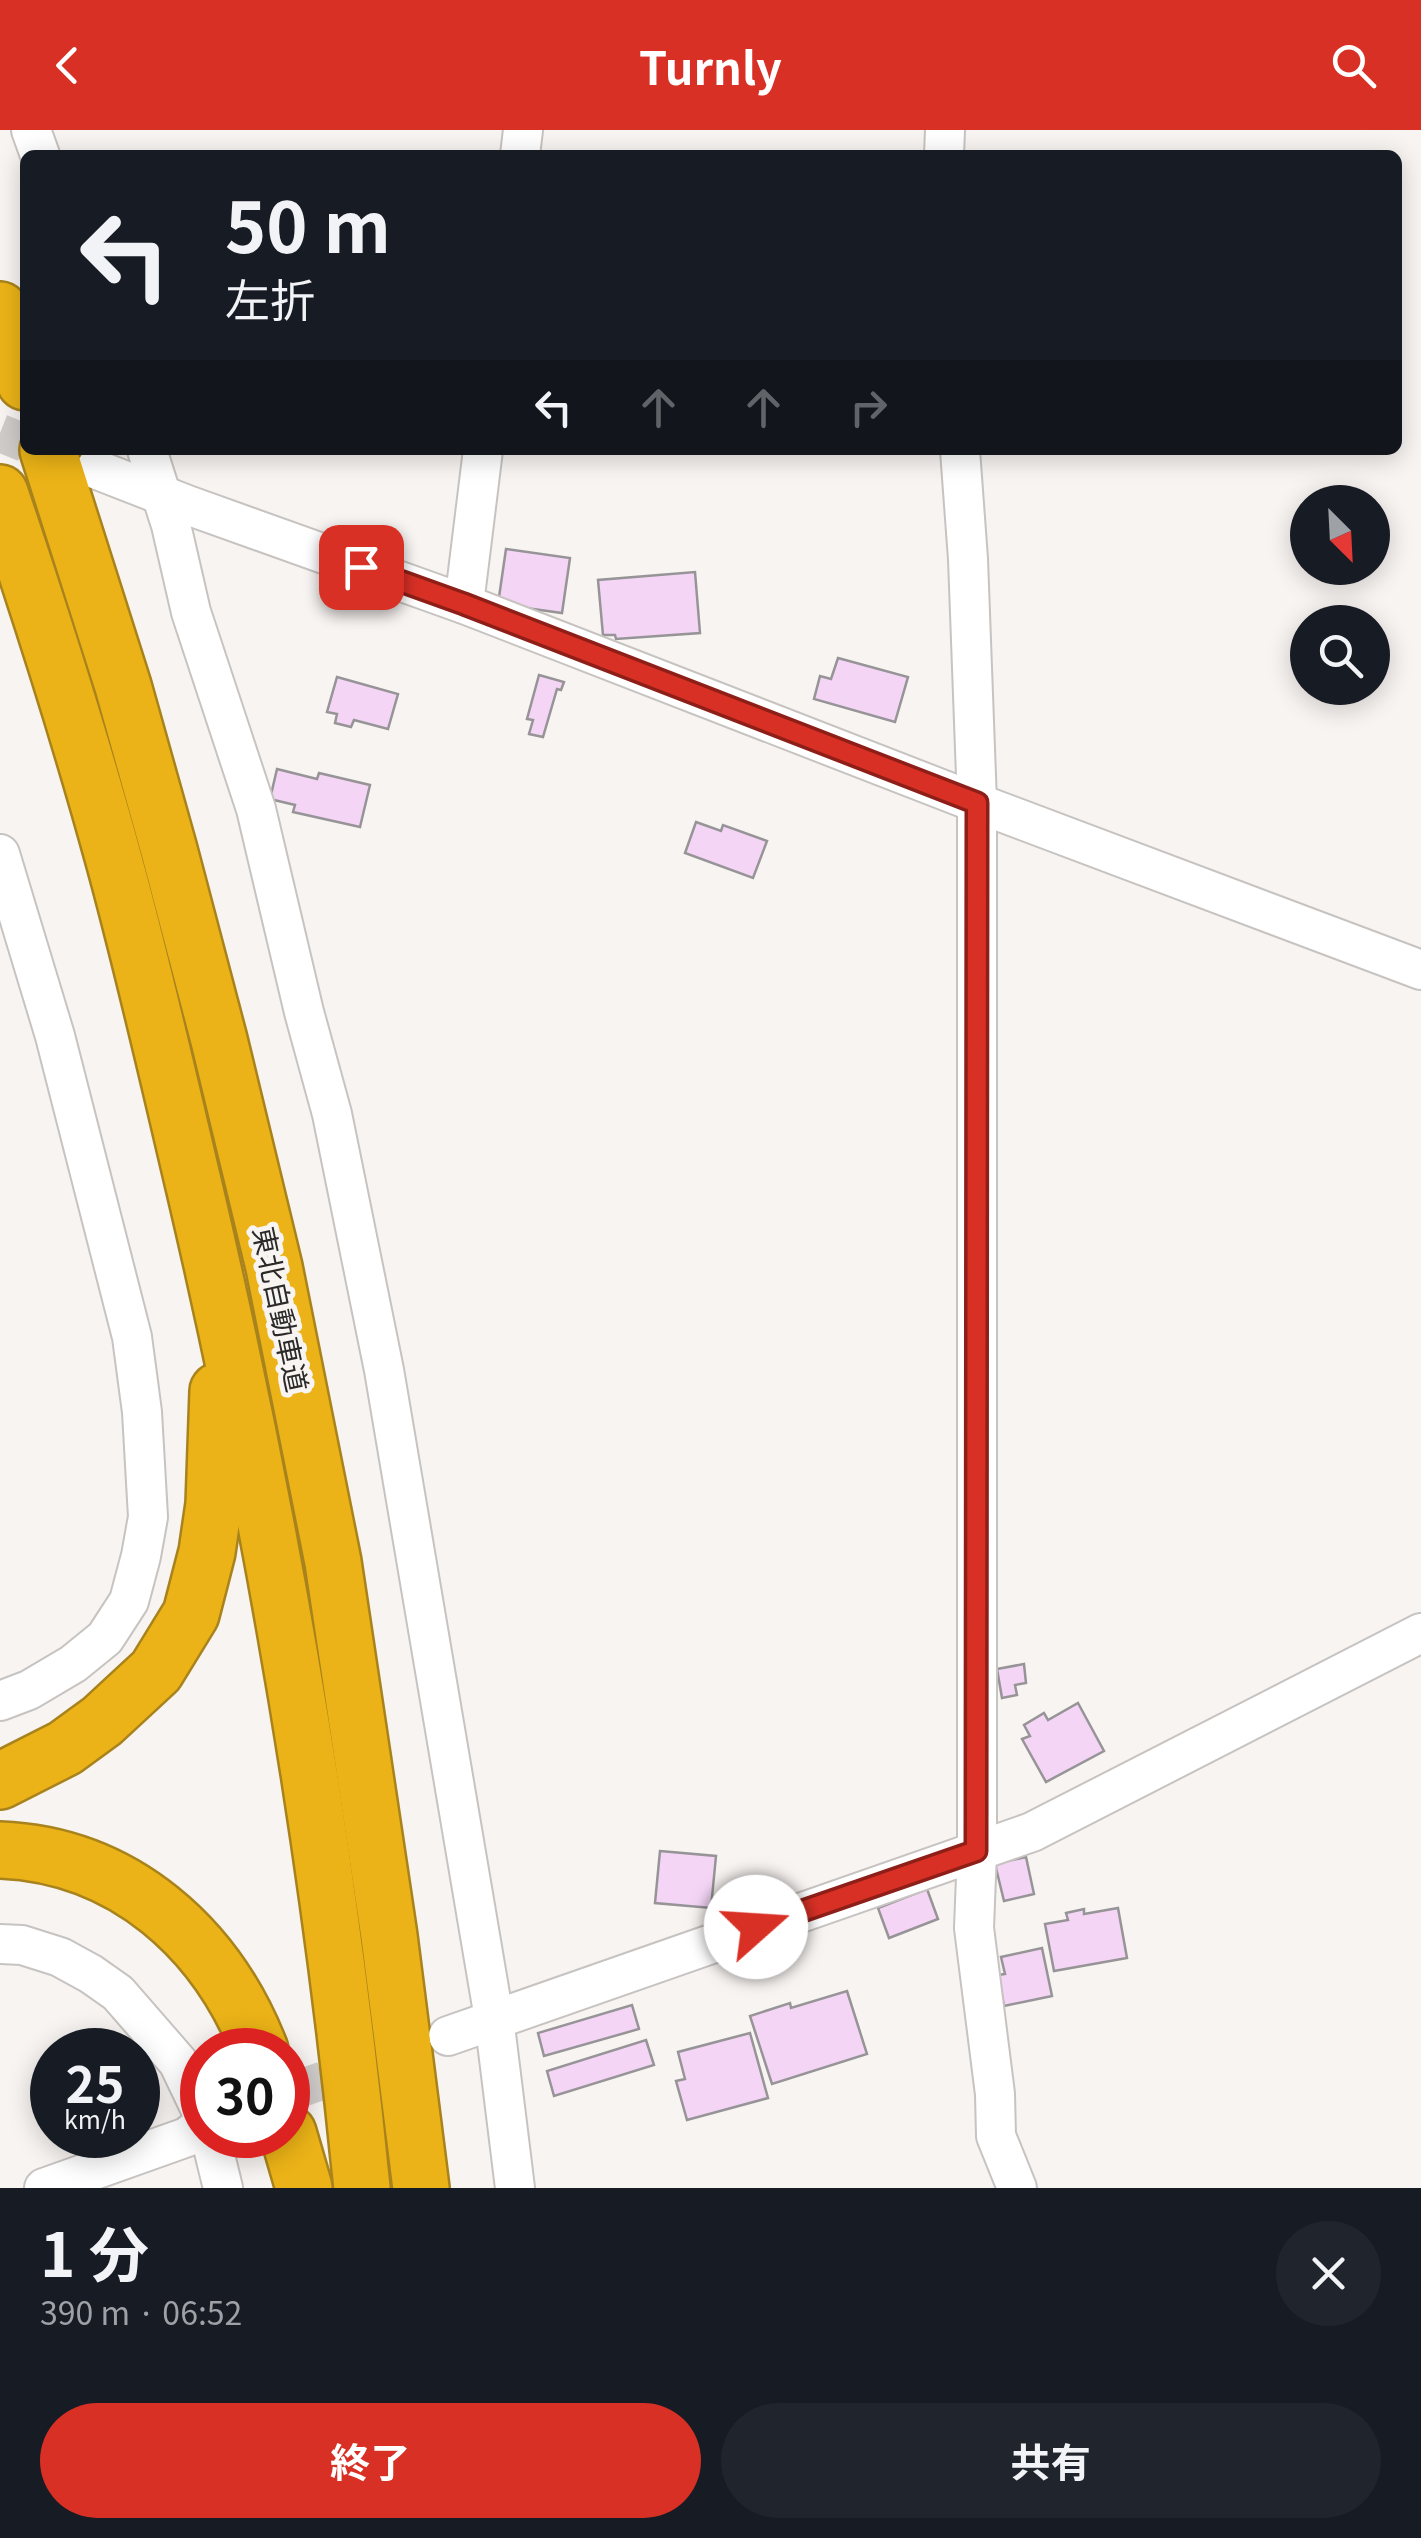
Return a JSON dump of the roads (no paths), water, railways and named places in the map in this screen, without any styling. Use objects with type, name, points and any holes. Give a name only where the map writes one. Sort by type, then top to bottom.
[{"type":"highway","points":[[0,310],[20,368]]},
{"type":"highway","name":"東北自動車道","points":[[72,460],[123,686],[220,1040],[274,1267],[334,1562],[384,1898],[421,2188]]},
{"type":"highway","name":"東北自動車道","points":[[0,493],[68,700],[114,862],[164,1056],[251,1445],[309,1778],[334,1947],[362,2188]]},
{"type":"highway","points":[[0,1781],[65,1748],[102,1721],[156,1671],[191,1614],[214,1504],[218,1423],[216,1283]]},
{"type":"highway","points":[[0,1850],[26,1851],[84,1867],[136,1890],[179,1924],[220,1972],[251,2028]]},
{"type":"highway","points":[[295,2158],[304,2188]]},
{"type":"street","points":[[148,455],[171,525],[192,612],[256,809],[332,1114],[384,1370],[494,2018],[516,2188]]},
{"type":"street","points":[[464,604],[482,455]]},
{"type":"street","points":[[960,455],[977,803],[974,1928],[995,2094],[996,2136],[1018,2188]]},
{"type":"street","points":[[72,460],[464,604],[1421,970]]},
{"type":"street","points":[[0,854],[54,1036],[132,1338],[142,1412],[148,1518],[129,1602],[105,1638],[73,1664],[0,1701]]},
{"type":"street","points":[[448,2036],[1032,1832],[1421,1632]]},
{"type":"street","points":[[0,1944],[22,1945],[60,1957],[91,1974],[118,1993],[180,2066]]},
{"type":"street","points":[[44,2188],[180,2139]]},
{"type":"street","points":[[216,2158],[223,2188]]},
{"type":"tunnel","points":[[0,433],[20,441]]},
{"type":"tunnel","points":[[310,2085],[371,2063]]}]
